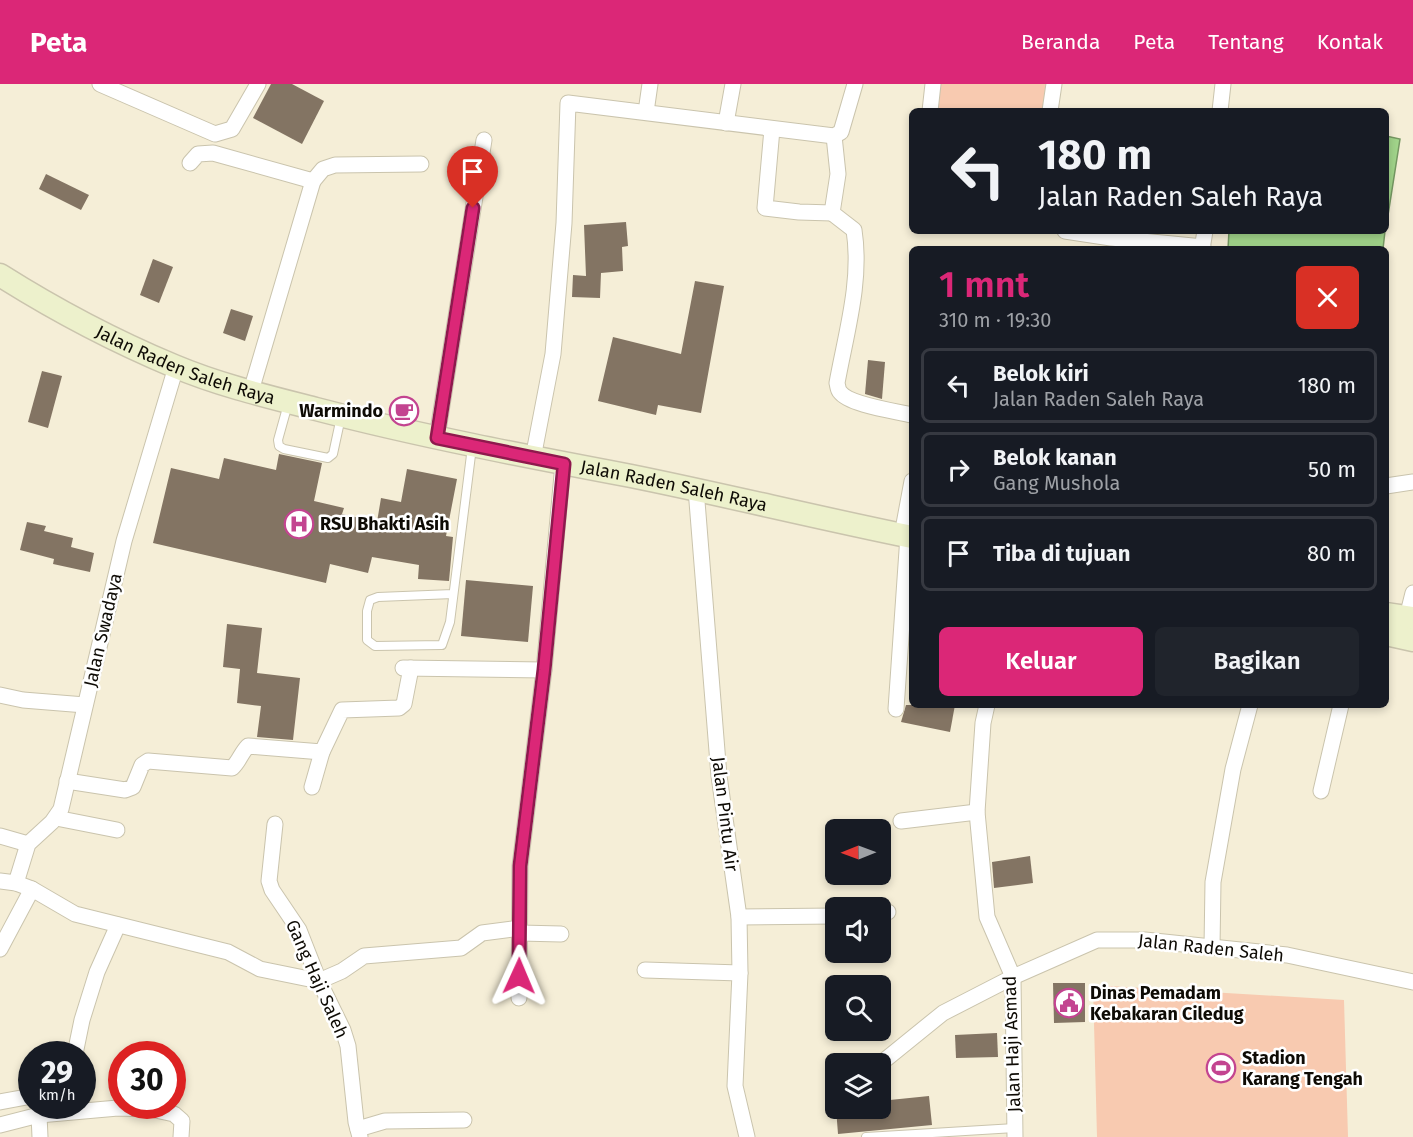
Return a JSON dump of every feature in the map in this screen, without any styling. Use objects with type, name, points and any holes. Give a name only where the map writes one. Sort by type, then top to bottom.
[{"type":"main road","name":"Jalan Raden Saleh Raya","points":[[0,275],[48,306],[104,335],[176,367],[288,402],[437,438],[696,489],[907,536]]},
{"type":"main road","points":[[1389,635],[1413,640]]},
{"type":"street","points":[[100,84],[215,134],[232,129],[258,84]]},
{"type":"street","points":[[646,112],[650,84]]},
{"type":"street","points":[[726,123],[733,84]]},
{"type":"street","points":[[533,458],[553,354],[564,223],[568,103],[834,136],[841,132],[855,84]]},
{"type":"street","points":[[930,108],[933,84]]},
{"type":"street","points":[[1050,108],[1054,84]]},
{"type":"street","points":[[1220,108],[1223,84]]},
{"type":"street","points":[[772,129],[765,208],[832,213],[854,230],[857,261],[837,383],[838,389],[849,400],[909,414]]},
{"type":"street","points":[[832,213],[838,174],[834,136]]},
{"type":"street","points":[[437,438],[484,140]]},
{"type":"street","points":[[190,163],[198,154],[213,153],[313,181]]},
{"type":"street","points":[[251,391],[313,181],[323,169],[335,165],[421,164]]},
{"type":"street","points":[[1075,234],[1110,244],[1156,246]]},
{"type":"street","name":"Jalan Swadaya","points":[[28,844],[56,818],[61,810],[124,541],[176,367]]},
{"type":"street","points":[[519,998],[520,866],[544,670],[564,464]]},
{"type":"street","points":[[1389,486],[1413,482]]},
{"type":"street","name":"Jalan Pintu Air","points":[[696,489],[719,776],[739,917],[740,973],[735,1086],[747,1137]]},
{"type":"street","points":[[896,709],[909,514]]},
{"type":"street","points":[[1402,616],[1413,593]]},
{"type":"street","points":[[312,786],[322,753],[342,710],[399,708],[404,704],[406,668],[544,670]]},
{"type":"street","points":[[0,695],[23,700],[85,705]]},
{"type":"street","name":"Jalan Haji Asmad","points":[[986,708],[983,723],[977,812],[987,917],[1013,977],[1015,1132]]},
{"type":"street","points":[[1212,947],[1213,882],[1233,769],[1249,708]]},
{"type":"street","points":[[1321,791],[1340,708]]},
{"type":"street","points":[[68,782],[125,790],[133,787],[142,765],[148,761],[232,768],[248,746],[322,753]]},
{"type":"street","points":[[901,820],[977,812]]},
{"type":"street","points":[[56,818],[117,830]]},
{"type":"street","name":"Gang Haji Saleh","points":[[275,824],[269,881],[272,890],[299,930],[319,981],[343,1030],[348,1046],[359,1133]]},
{"type":"street","points":[[0,836],[28,844],[16,883]]},
{"type":"street","points":[[0,880],[32,889],[75,914],[228,952],[260,969],[319,981],[342,971],[364,956],[461,948],[482,933],[520,930],[561,934]]},
{"type":"street","points":[[0,949],[32,889]]},
{"type":"street","points":[[739,917],[825,916]]},
{"type":"street","points":[[78,1041],[96,972],[118,924]]},
{"type":"street","name":"Jalan Raden Saleh","points":[[891,1055],[943,1013],[1013,977],[1097,940],[1145,940],[1287,955],[1413,982]]},
{"type":"street","points":[[645,970],[740,973]]},
{"type":"street","points":[[0,1102],[18,1099]]},
{"type":"street","points":[[96,1110],[151,1109],[174,1114],[182,1121],[181,1137]]},
{"type":"street","points":[[0,1125],[23,1119]]},
{"type":"street","points":[[39,1119],[40,1137]]},
{"type":"street","points":[[359,1133],[385,1121],[464,1120]]},
{"type":"lane","points":[[288,402],[278,440],[279,446],[284,449],[328,458],[333,454],[342,416]]},
{"type":"lane","points":[[453,594],[378,597],[370,600],[367,611],[367,640],[375,646],[442,645],[450,622],[472,445]]},
{"type":"lane","points":[[866,1137],[1015,1132]]},
{"type":"shaded area","points":[[938,84],[1046,84],[1043,108],[934,108]]},
{"type":"shaded area","points":[[1389,137],[1400,139],[1389,209]]},
{"type":"shaded area","points":[[1229,234],[1385,234],[1383,246],[1228,246]]},
{"type":"shaded area","name":"Stadion Karang Tengah","points":[[1093,985],[1344,1000],[1348,1137],[1097,1137]]},
{"type":"building","points":[[271,84],[292,84],[324,101],[302,144],[253,118]]},
{"type":"building","points":[[46,174],[89,195],[81,210],[39,189]]},
{"type":"building","points":[[626,222],[628,246],[622,247],[623,271],[601,273],[600,298],[572,297],[573,275],[586,276],[584,225]]},
{"type":"building","points":[[153,259],[173,267],[159,303],[140,295]]},
{"type":"building","points":[[695,281],[724,286],[701,413],[658,405],[656,415],[598,401],[613,337],[681,354]]},
{"type":"building","points":[[231,309],[253,316],[245,341],[223,333]]},
{"type":"building","points":[[868,360],[885,362],[882,399],[865,394]]},
{"type":"building","points":[[42,371],[62,376],[48,428],[28,422]]},
{"type":"building","name":"RSU Bhakti Asih","points":[[279,454],[322,463],[314,501],[344,508],[342,514],[377,522],[381,498],[401,502],[407,469],[457,479],[446,536],[453,537],[449,581],[418,579],[419,565],[372,557],[368,573],[330,564],[326,583],[153,543],[171,468],[219,479],[224,458],[276,470]]},
{"type":"building","points":[[27,522],[46,526],[44,531],[73,538],[71,547],[94,553],[90,572],[53,564],[54,559],[20,550]]},
{"type":"building","points":[[466,580],[533,586],[528,642],[461,636]]},
{"type":"building","points":[[227,624],[262,628],[257,673],[300,678],[293,740],[257,737],[261,706],[237,703],[240,669],[223,667]]},
{"type":"building","points":[[906,705],[909,705],[909,708],[954,708],[950,732],[901,722]]},
{"type":"building","points":[[1030,856],[1033,883],[994,888],[992,862]]},
{"type":"building","name":"Dinas Pemadam Kebakaran Ciledug","points":[[1053,983],[1085,983],[1085,1022],[1054,1023]]},
{"type":"building","points":[[997,1033],[998,1057],[956,1058],[955,1035]]},
{"type":"building","points":[[929,1096],[932,1125],[838,1134],[837,1119],[891,1119],[891,1100]]},
{"type":"place","name":"Warmindo","points":[[404,411]]},
{"type":"place","name":"RSU Bhakti Asih","points":[[299,524]]},
{"type":"place","name":"Dinas Pemadam Kebakaran Ciledug","points":[[1069,1003]]},
{"type":"place","name":"Stadion Karang Tengah","points":[[1221,1068]]},
{"type":"route","points":[[473,208],[437,438],[564,464],[544,670],[520,866],[519,976]]}]
